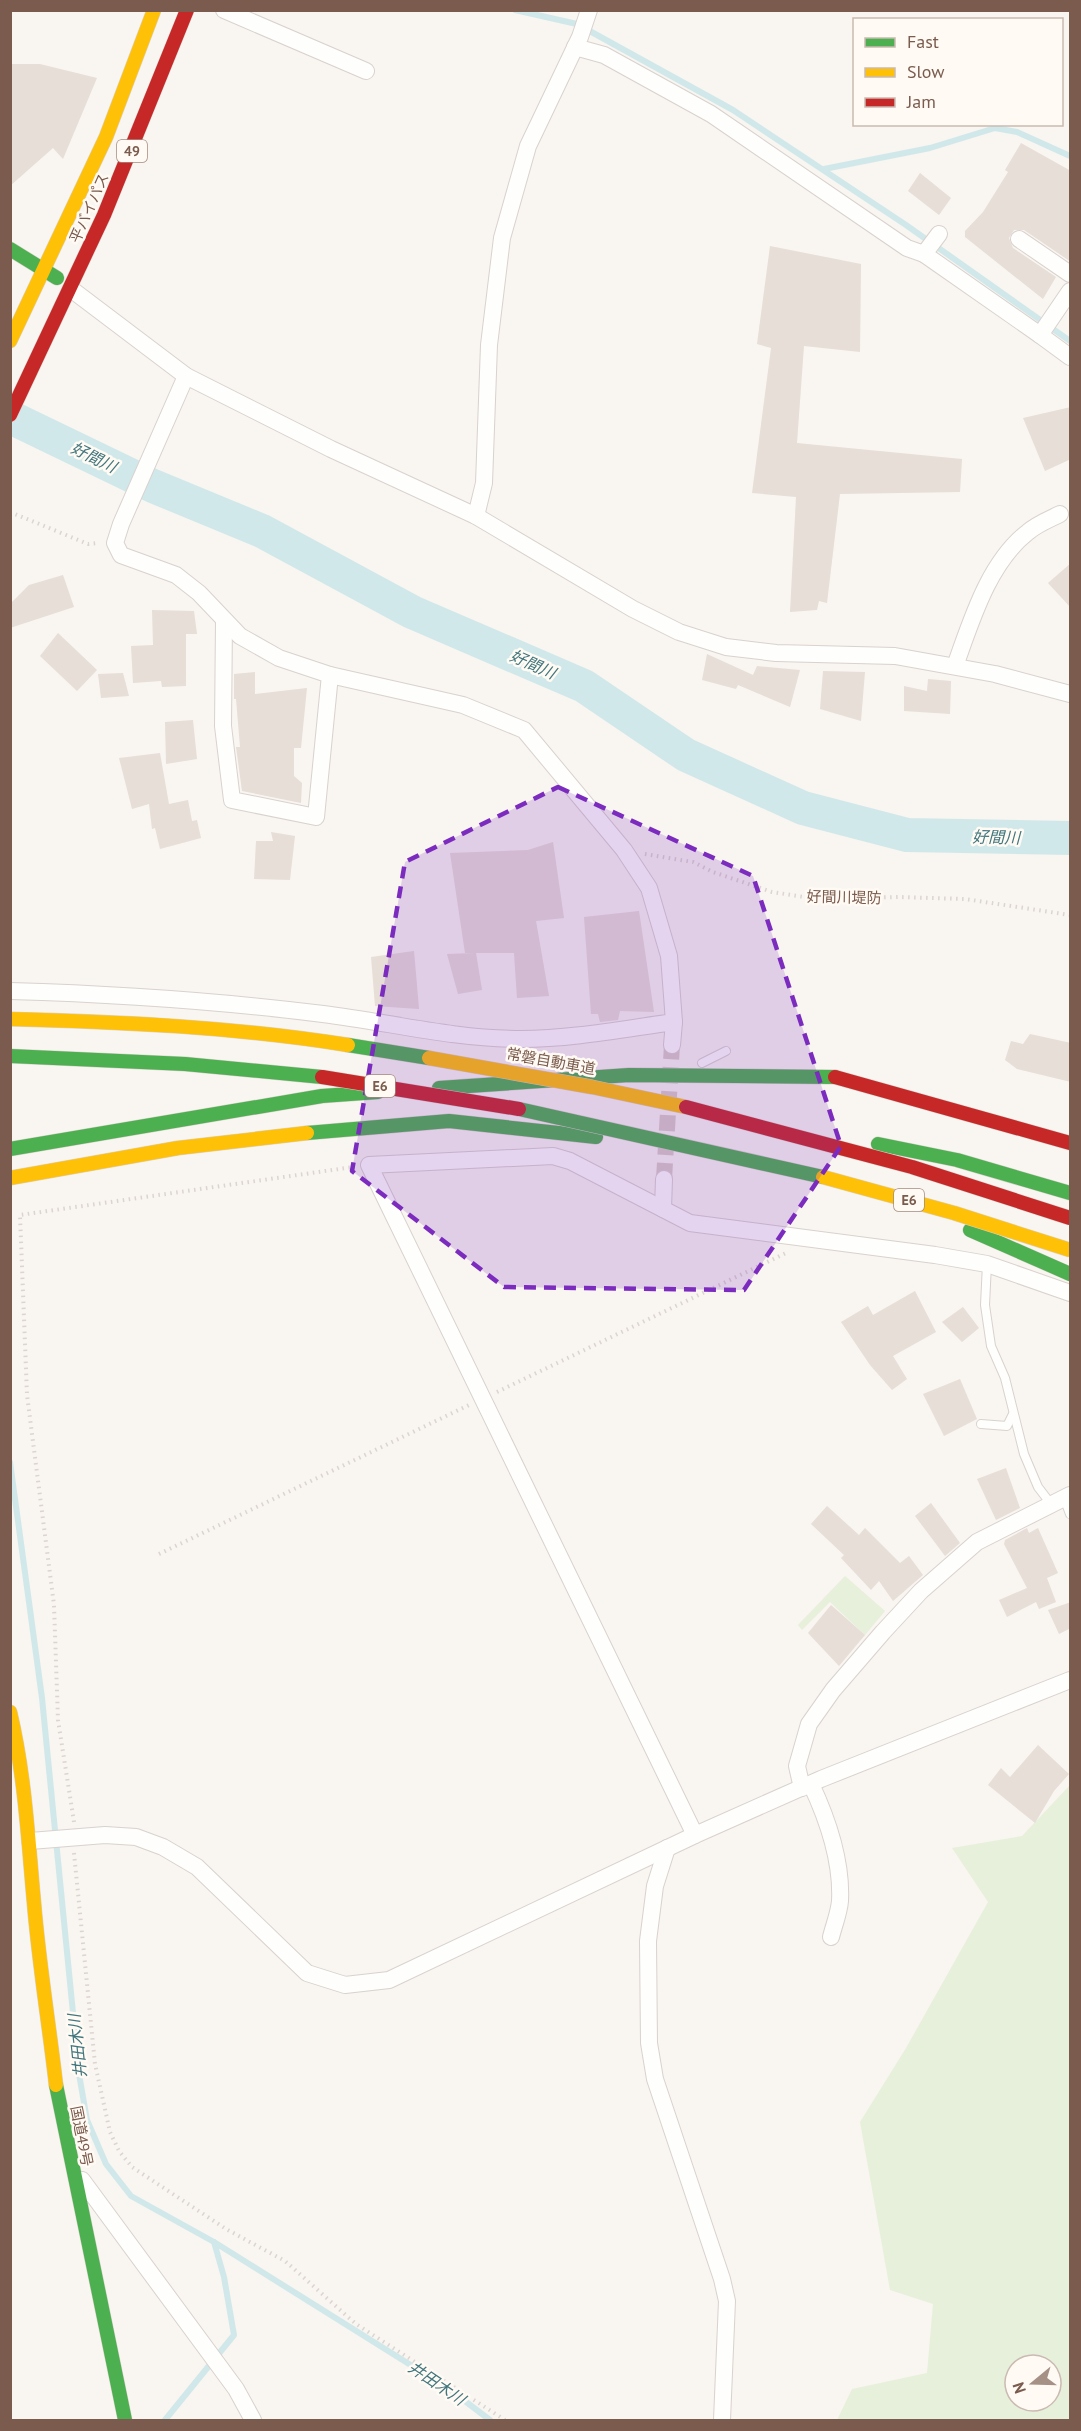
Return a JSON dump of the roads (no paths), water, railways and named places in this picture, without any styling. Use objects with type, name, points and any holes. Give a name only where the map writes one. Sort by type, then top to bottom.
[{"type":"main road","name":"平バイパス","points":[[10,341],[46,270],[102,148],[142,48],[154,10]]},
{"type":"main road","name":"平バイパス","points":[[10,415],[71,289],[161,83],[187,10]]},
{"type":"main road","points":[[10,249],[46,270],[71,289]]},
{"type":"main road","name":"常磐自動車道","points":[[10,1019],[118,1022],[286,1035],[515,1071],[631,1093],[727,1115],[891,1159],[1071,1218]]},
{"type":"main road","name":"E6","points":[[10,1056],[120,1058],[197,1064],[476,1100],[745,1156],[989,1222],[1071,1250]]},
{"type":"main road","points":[[14,1148],[322,1096],[629,1075],[830,1075],[1071,1143]]},
{"type":"main road","points":[[727,1115],[957,1160],[1071,1193]]},
{"type":"main road","points":[[17,1177],[178,1148],[329,1130],[449,1121],[601,1138],[745,1172],[828,1165],[973,1205],[1071,1240]]},
{"type":"main road","points":[[844,1183],[989,1237],[1071,1274]]},
{"type":"main road","name":"国道49号","points":[[10,1712],[14,1743],[37,1840],[34,1904],[47,2018],[71,2165],[125,2421]]},
{"type":"street","points":[[224,10],[366,71]]},
{"type":"street","points":[[476,516],[484,483],[489,345],[502,238],[528,146],[583,29],[604,55],[711,114],[907,248],[926,252],[1042,333],[1071,357]]},
{"type":"street","points":[[926,252],[939,234]]},
{"type":"street","points":[[1018,239],[1071,274]]},
{"type":"street","points":[[71,289],[186,376],[330,449],[476,516],[633,609],[679,632],[726,647],[776,653],[895,656],[995,674],[1071,694]]},
{"type":"street","points":[[1042,333],[1071,291]]},
{"type":"street","points":[[186,376],[121,524],[115,543],[121,555],[176,575],[199,593],[240,636],[279,658],[330,675],[463,705],[524,730],[624,850],[649,888],[661,922],[669,956],[674,1022],[672,1045]]},
{"type":"street","points":[[955,666],[971,620],[993,576],[1028,532],[1065,513]]},
{"type":"street","points":[[224,621],[223,726],[232,800],[316,817],[330,675]]},
{"type":"street","points":[[10,990],[151,998],[322,1014],[433,1031],[519,1039],[573,1037],[674,1022]]},
{"type":"street","points":[[695,1835],[369,1165],[553,1155],[570,1161],[663,1209],[698,1224],[987,1264],[1071,1293]]},
{"type":"street","points":[[663,1209],[664,1179]]},
{"type":"street","points":[[831,1937],[840,1903],[840,1876],[822,1808],[806,1786],[797,1766],[809,1724],[833,1690],[921,1591],[977,1542],[1062,1499]]},
{"type":"street","points":[[37,1840],[73,1837],[136,1837],[163,1847],[197,1867],[307,1973],[345,1985],[389,1980],[667,1848],[806,1786],[1071,1680]]},
{"type":"street","points":[[667,1848],[655,1886],[648,1941],[649,2043],[655,2079],[722,2279],[727,2301],[722,2421]]},
{"type":"street","points":[[71,2165],[236,2389],[254,2421]]},
{"type":"lane","points":[[680,1075],[726,1051]]},
{"type":"lane","points":[[987,1264],[985,1305],[991,1346],[1005,1378],[1024,1454],[1038,1487],[1062,1499],[1071,1514]]},
{"type":"lane","points":[[981,1424],[1007,1426],[1013,1414]]},
{"type":"waterway","points":[[515,10],[577,24],[733,110],[906,225],[1070,341]]},
{"type":"waterway","points":[[824,169],[930,148],[995,128],[1017,132],[1070,156]]},
{"type":"waterway","name":"好間川","points":[[10,417],[153,486],[262,531],[412,612],[584,686],[686,755],[803,808],[907,835],[1070,838]]},
{"type":"waterway","name":"井田木川","points":[[10,1462],[42,1698],[79,2074],[87,2120],[106,2164],[131,2196],[214,2242],[449,2389],[490,2420]]},
{"type":"waterway","points":[[165,2420],[234,2335],[224,2277],[214,2242]]},
{"type":"tunnel","points":[[664,1179],[672,1045]]}]
